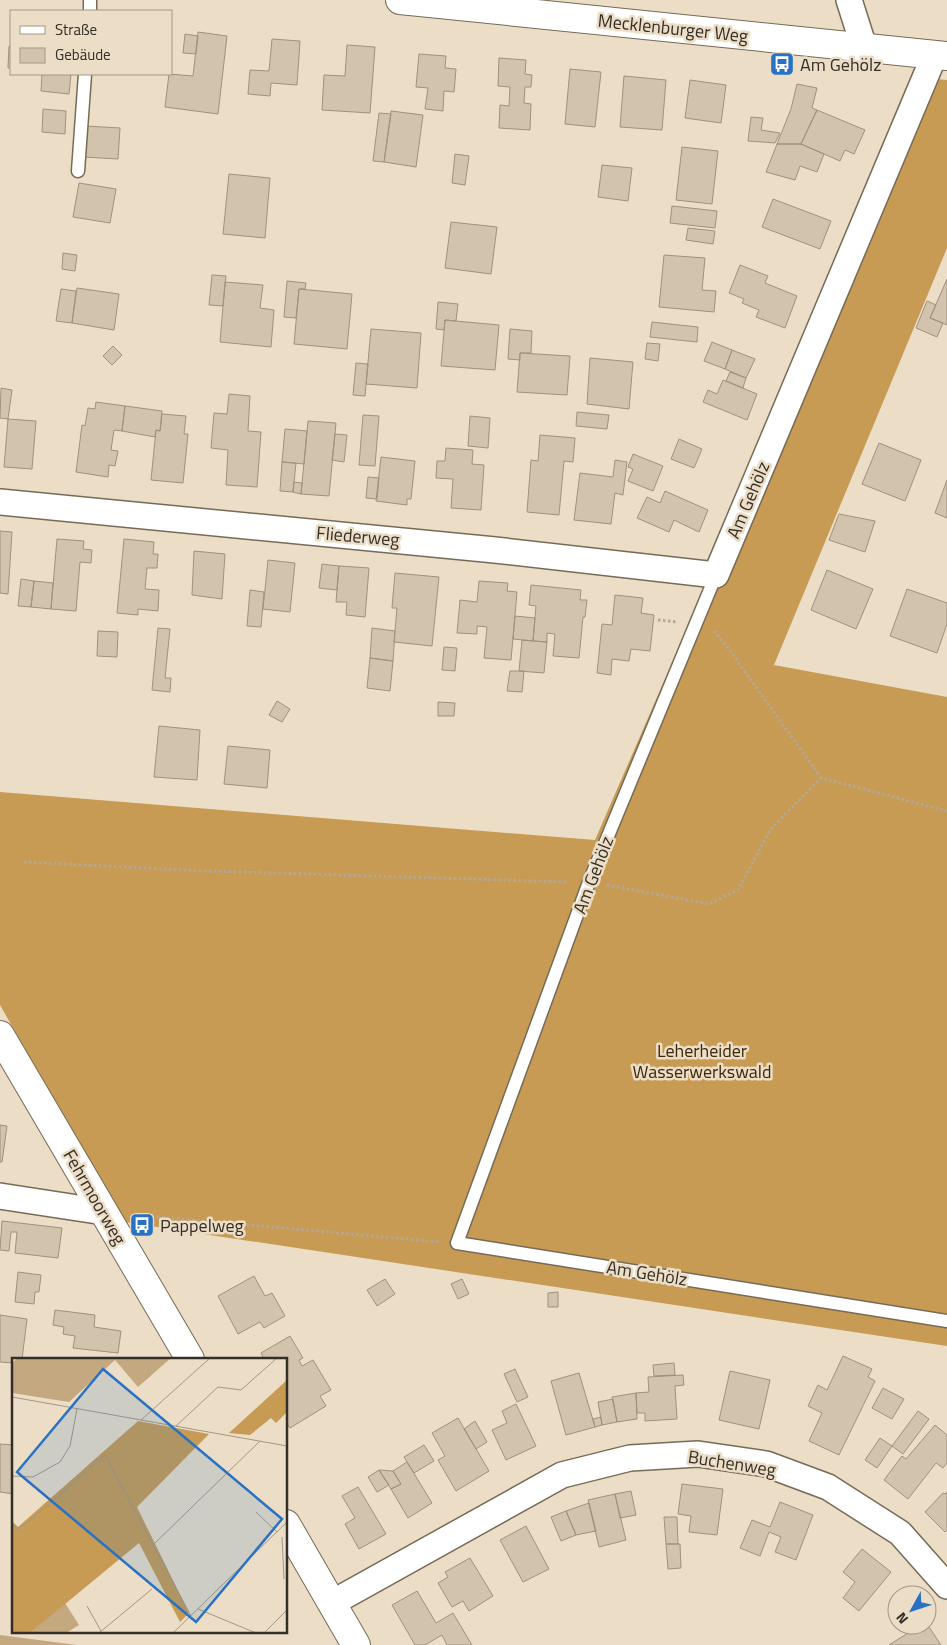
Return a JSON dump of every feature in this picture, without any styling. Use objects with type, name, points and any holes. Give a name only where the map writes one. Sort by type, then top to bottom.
[{"type":"street","name":"Mecklenburger Weg","points":[[400,0],[941,55]]},
{"type":"street","points":[[849,0],[864,47]]},
{"type":"street","name":"Am Gehölz","points":[[716,575],[941,55]]},
{"type":"street","name":"Fliederweg","points":[[0,502],[495,550],[716,575]]},
{"type":"street","name":"Fehrmoorweg","points":[[0,1035],[189,1358]]},
{"type":"street","points":[[0,1196],[104,1212]]},
{"type":"street","name":"Buchenweg","points":[[332,1603],[562,1475],[630,1458],[698,1454],[766,1464],[828,1487],[900,1533],[947,1586]]},
{"type":"street","points":[[288,1527],[356,1645]]},
{"type":"lane","points":[[78,171],[85,75]]},
{"type":"lane","name":"Am Gehölz","points":[[716,575],[589,882],[457,1243],[947,1321]]},
{"type":"path","points":[[699,614],[726,645],[821,778],[947,811]]},
{"type":"path","points":[[24,862],[216,872],[589,882],[708,904],[738,890],[770,830],[821,778]]},
{"type":"path","points":[[104,1212],[218,1224],[457,1243]]},
{"type":"shaded area","points":[[0,1635],[77,1645],[0,1645]]},
{"type":"green space","name":"Leherheider Wasserwerkswald","points":[[926,78],[947,80],[947,248],[774,665],[947,697],[947,1346],[124,1222],[0,1005],[0,792],[595,840]]},
{"type":"building","points":[[198,32],[227,36],[218,114],[165,107],[169,75],[193,76]]},
{"type":"building","points":[[185,34],[198,36],[196,54],[183,53]]},
{"type":"building","points":[[272,39],[300,41],[297,85],[271,83],[270,96],[248,94],[250,70],[269,71]]},
{"type":"building","points":[[347,45],[375,47],[370,113],[322,110],[324,75],[345,76]]},
{"type":"building","points":[[9,46],[10,46],[10,68],[8,68]]},
{"type":"building","points":[[419,54],[446,56],[445,68],[456,69],[454,92],[444,91],[443,111],[425,109],[428,88],[416,87]]},
{"type":"building","points":[[499,58],[526,60],[525,74],[532,75],[531,87],[525,87],[524,103],[531,104],[530,130],[499,128],[500,105],[509,106],[510,87],[498,86]]},
{"type":"building","points":[[570,69],[601,72],[595,127],[565,124]]},
{"type":"building","points":[[42,75],[71,75],[69,94],[41,91]]},
{"type":"building","points":[[624,76],[666,80],[662,130],[620,127]]},
{"type":"building","points":[[690,80],[726,85],[721,123],[685,118]]},
{"type":"building","points":[[797,84],[817,88],[812,108],[817,110],[801,144],[777,144],[791,109]]},
{"type":"building","points":[[43,109],[66,111],[65,134],[42,132]]},
{"type":"building","points":[[817,110],[865,130],[854,154],[845,150],[840,161],[801,144]]},
{"type":"building","points":[[391,111],[423,115],[416,167],[384,162]]},
{"type":"building","points":[[379,113],[391,114],[384,162],[373,161]]},
{"type":"building","points":[[751,117],[763,118],[761,130],[780,133],[775,143],[748,141]]},
{"type":"building","points":[[86,126],[120,128],[118,159],[84,157]]},
{"type":"building","points":[[777,144],[801,144],[824,154],[817,172],[800,166],[795,180],[766,172]]},
{"type":"building","points":[[682,147],[718,151],[712,204],[676,200]]},
{"type":"building","points":[[455,154],[469,156],[465,185],[452,183]]},
{"type":"building","points":[[602,165],[632,168],[628,201],[598,197]]},
{"type":"building","points":[[229,174],[270,178],[265,238],[223,234]]},
{"type":"building","points":[[79,183],[116,189],[110,223],[73,217]]},
{"type":"building","points":[[773,199],[831,221],[820,249],[762,227]]},
{"type":"building","points":[[672,206],[717,211],[715,228],[670,223]]},
{"type":"building","points":[[451,222],[497,227],[491,274],[445,268]]},
{"type":"building","points":[[688,228],[715,231],[713,244],[686,240]]},
{"type":"building","points":[[63,253],[77,255],[75,271],[62,269]]},
{"type":"building","points":[[664,255],[705,258],[702,290],[716,291],[714,312],[659,307]]},
{"type":"building","points":[[740,265],[768,276],[765,283],[797,296],[785,328],[756,317],[759,310],[742,303],[744,299],[729,293]]},
{"type":"building","points":[[212,275],[226,276],[223,306],[209,305]]},
{"type":"building","points":[[947,279],[947,325],[930,318]]},
{"type":"building","points":[[287,281],[306,283],[305,289],[299,289],[296,318],[284,317]]},
{"type":"building","points":[[225,282],[263,285],[260,308],[274,310],[271,347],[220,342]]},
{"type":"building","points":[[77,288],[119,294],[114,330],[72,323]]},
{"type":"building","points":[[61,289],[76,291],[72,323],[56,321]]},
{"type":"building","points":[[299,289],[352,294],[347,349],[294,344]]},
{"type":"building","points":[[927,301],[936,305],[930,318],[943,323],[937,337],[916,328]]},
{"type":"building","points":[[438,302],[458,304],[456,321],[445,320],[444,330],[436,329]]},
{"type":"building","points":[[445,320],[499,325],[495,370],[441,366]]},
{"type":"building","points":[[652,322],[698,327],[697,342],[650,337]]},
{"type":"building","points":[[371,329],[421,333],[417,388],[366,384]]},
{"type":"building","points":[[510,329],[532,331],[531,353],[520,353],[520,360],[508,359]]},
{"type":"building","points":[[712,342],[732,350],[725,369],[704,361]]},
{"type":"building","points":[[647,343],[660,344],[658,361],[645,359]]},
{"type":"building","points":[[113,346],[122,355],[112,365],[103,356]]},
{"type":"building","points":[[732,350],[755,359],[746,378],[725,369]]},
{"type":"building","points":[[520,353],[570,356],[567,395],[517,392]]},
{"type":"building","points":[[590,358],[633,362],[629,409],[587,404]]},
{"type":"building","points":[[356,363],[368,364],[365,396],[353,395]]},
{"type":"building","points":[[730,372],[746,378],[743,388],[726,381]]},
{"type":"building","points":[[723,380],[757,394],[747,420],[703,402],[708,390],[717,394]]},
{"type":"building","points":[[1,388],[12,390],[8,419],[0,418]]},
{"type":"building","points":[[229,394],[250,396],[248,431],[261,432],[257,487],[226,485],[228,450],[211,448],[214,413],[227,414]]},
{"type":"building","points":[[96,402],[125,406],[122,431],[114,430],[111,450],[118,451],[115,466],[109,465],[108,477],[76,472],[82,425],[85,426],[88,408],[95,409]]},
{"type":"building","points":[[125,406],[162,411],[160,431],[156,430],[155,437],[122,431]]},
{"type":"building","points":[[577,412],[609,415],[607,429],[576,426]]},
{"type":"building","points":[[162,414],[186,416],[184,434],[188,434],[183,483],[151,480],[156,430],[160,431]]},
{"type":"building","points":[[363,415],[379,416],[375,466],[359,465]]},
{"type":"building","points":[[470,416],[490,418],[488,448],[468,446]]},
{"type":"building","points":[[8,419],[36,421],[32,469],[4,467]]},
{"type":"building","points":[[308,421],[336,423],[329,496],[301,494]]},
{"type":"building","points":[[285,429],[307,431],[304,464],[282,462]]},
{"type":"building","points":[[335,434],[347,435],[344,462],[332,460]]},
{"type":"building","points":[[540,435],[575,438],[573,462],[564,461],[559,515],[527,512],[531,460],[538,461]]},
{"type":"building","points":[[679,439],[702,449],[694,468],[671,459]]},
{"type":"building","points":[[879,443],[921,460],[905,501],[862,484]]},
{"type":"building","points":[[446,448],[473,450],[472,464],[484,465],[481,510],[451,508],[453,479],[436,478],[437,461],[445,461]]},
{"type":"building","points":[[633,454],[663,466],[653,491],[628,481],[633,469],[628,467]]},
{"type":"building","points":[[381,457],[415,461],[411,499],[407,499],[407,505],[376,501]]},
{"type":"building","points":[[615,460],[627,462],[623,495],[615,493],[611,524],[574,520],[580,473],[613,477]]},
{"type":"building","points":[[282,462],[296,463],[293,492],[280,491]]},
{"type":"building","points":[[368,477],[379,478],[377,499],[366,498]]},
{"type":"building","points":[[947,480],[947,518],[935,513]]},
{"type":"building","points":[[294,482],[302,483],[301,494],[293,492]]},
{"type":"building","points":[[665,491],[708,510],[699,532],[674,520],[669,532],[637,518],[647,497],[660,503]]},
{"type":"building","points":[[839,514],[875,521],[865,552],[829,540]]},
{"type":"building","points":[[0,531],[12,532],[8,594],[0,593]]},
{"type":"building","points":[[57,539],[84,541],[83,549],[92,550],[91,563],[80,562],[76,611],[51,609]]},
{"type":"building","points":[[124,539],[154,542],[153,554],[158,554],[157,568],[147,568],[145,589],[159,590],[158,611],[138,609],[138,615],[117,613]]},
{"type":"building","points":[[194,551],[225,554],[222,599],[192,595]]},
{"type":"building","points":[[268,560],[295,563],[290,612],[263,609]]},
{"type":"building","points":[[322,564],[339,566],[337,590],[319,588]]},
{"type":"building","points":[[339,566],[369,568],[365,617],[346,615],[347,602],[336,602]]},
{"type":"building","points":[[827,570],[873,589],[856,629],[811,610]]},
{"type":"building","points":[[395,573],[439,577],[432,646],[394,642],[397,608],[392,608]]},
{"type":"building","points":[[21,579],[34,581],[31,607],[18,606]]},
{"type":"building","points":[[34,581],[53,583],[51,609],[31,607]]},
{"type":"building","points":[[479,581],[508,583],[507,591],[517,592],[511,660],[484,658],[487,627],[477,626],[477,634],[457,633],[460,600],[477,602]]},
{"type":"building","points":[[531,585],[581,590],[580,600],[587,600],[585,617],[583,617],[579,658],[553,656],[555,634],[547,633],[547,642],[533,641],[536,606],[529,605]]},
{"type":"building","points":[[907,589],[947,603],[947,624],[937,653],[890,636]]},
{"type":"building","points":[[250,590],[264,592],[261,627],[247,626]]},
{"type":"building","points":[[615,595],[643,598],[641,613],[654,615],[650,651],[631,649],[629,661],[612,659],[611,675],[597,673],[602,624],[612,625]]},
{"type":"building","points":[[515,616],[535,618],[533,641],[513,639]]},
{"type":"building","points":[[158,628],[170,629],[165,678],[171,678],[170,692],[152,690]]},
{"type":"building","points":[[372,628],[395,631],[393,661],[370,658]]},
{"type":"building","points":[[98,631],[118,632],[117,657],[97,656]]},
{"type":"building","points":[[522,640],[547,642],[544,673],[519,671]]},
{"type":"building","points":[[444,647],[457,648],[455,671],[442,670]]},
{"type":"building","points":[[370,658],[393,661],[390,691],[367,688]]},
{"type":"building","points":[[510,671],[524,671],[522,692],[507,691]]},
{"type":"building","points":[[277,701],[290,709],[282,722],[269,715]]},
{"type":"building","points":[[438,702],[455,703],[454,716],[438,716]]},
{"type":"building","points":[[159,726],[200,730],[197,780],[154,777]]},
{"type":"building","points":[[228,746],[270,750],[267,788],[224,784]]},
{"type":"building","points":[[0,1125],[7,1126],[2,1162],[0,1162]]},
{"type":"building","points":[[2,1221],[62,1228],[58,1258],[15,1253],[17,1232],[11,1232],[9,1251],[0,1250]]},
{"type":"building","points":[[18,1272],[41,1275],[39,1292],[35,1292],[34,1304],[15,1302]]},
{"type":"building","points":[[254,1276],[265,1296],[272,1293],[285,1316],[264,1328],[260,1322],[238,1334],[218,1296]]},
{"type":"building","points":[[385,1279],[395,1294],[377,1306],[367,1290]]},
{"type":"building","points":[[462,1279],[469,1294],[458,1299],[451,1284]]},
{"type":"building","points":[[558,1292],[558,1307],[548,1307],[548,1293]]},
{"type":"building","points":[[55,1310],[95,1315],[94,1327],[121,1331],[118,1353],[73,1348],[75,1336],[63,1334],[64,1327],[53,1325]]},
{"type":"building","points":[[0,1315],[27,1319],[22,1358],[12,1358],[12,1363],[0,1362]]},
{"type":"building","points":[[290,1336],[303,1358],[299,1360],[302,1366],[313,1360],[331,1390],[320,1396],[326,1406],[290,1428],[288,1425],[288,1358],[264,1358],[261,1353]]},
{"type":"building","points":[[843,1356],[872,1369],[868,1377],[875,1381],[839,1455],[809,1441],[822,1413],[808,1406],[818,1385],[827,1390]]},
{"type":"building","points":[[674,1363],[675,1375],[654,1376],[653,1365]]},
{"type":"building","points":[[515,1369],[528,1397],[517,1402],[504,1374]]},
{"type":"building","points":[[730,1371],[770,1380],[759,1429],[719,1420]]},
{"type":"building","points":[[579,1373],[595,1427],[566,1435],[551,1381]]},
{"type":"building","points":[[683,1375],[684,1385],[675,1386],[677,1419],[645,1421],[645,1413],[637,1413],[636,1393],[649,1392],[648,1377]]},
{"type":"building","points":[[883,1388],[904,1399],[892,1419],[872,1408]]},
{"type":"building","points":[[636,1393],[637,1419],[617,1422],[612,1397]]},
{"type":"building","points":[[613,1399],[617,1422],[602,1425],[598,1402]]},
{"type":"building","points":[[516,1404],[536,1446],[506,1460],[492,1430],[507,1423],[502,1411]]},
{"type":"building","points":[[918,1411],[929,1419],[903,1454],[892,1446]]},
{"type":"building","points":[[601,1417],[602,1425],[595,1427],[593,1419]]},
{"type":"building","points":[[458,1418],[489,1471],[456,1491],[438,1460],[445,1456],[432,1433]]},
{"type":"building","points":[[475,1421],[487,1442],[476,1449],[464,1429]]},
{"type":"building","points":[[935,1425],[947,1435],[947,1463],[943,1468],[936,1463],[908,1499],[884,1480],[902,1456],[906,1459]]},
{"type":"building","points":[[880,1438],[892,1446],[877,1468],[865,1460]]},
{"type":"building","points":[[0,1444],[12,1445],[12,1494],[0,1492]]},
{"type":"building","points":[[424,1445],[434,1461],[414,1473],[404,1457]]},
{"type":"building","points":[[407,1462],[432,1503],[408,1518],[391,1489],[401,1484],[393,1471]]},
{"type":"building","points":[[379,1470],[389,1485],[377,1492],[368,1477]]},
{"type":"building","points":[[379,1470],[393,1471],[401,1484],[391,1489]]},
{"type":"building","points":[[682,1484],[723,1489],[717,1535],[689,1532],[691,1516],[678,1514]]},
{"type":"building","points":[[358,1487],[386,1534],[359,1549],[345,1524],[355,1518],[342,1496]]},
{"type":"building","points":[[631,1491],[636,1515],[620,1518],[615,1494]]},
{"type":"building","points":[[947,1492],[947,1530],[945,1532],[925,1512],[943,1493]]},
{"type":"building","points":[[615,1494],[626,1540],[599,1547],[588,1500]]},
{"type":"building","points":[[780,1502],[813,1515],[796,1560],[775,1552],[781,1537],[769,1532],[760,1556],[740,1548],[752,1520],[770,1527]]},
{"type":"building","points":[[589,1503],[596,1531],[576,1535],[566,1511]]},
{"type":"building","points":[[566,1511],[576,1535],[561,1541],[551,1517]]},
{"type":"building","points":[[664,1517],[677,1517],[678,1544],[666,1544]]},
{"type":"building","points":[[526,1526],[549,1569],[523,1582],[500,1540]]},
{"type":"building","points":[[666,1544],[680,1544],[681,1568],[668,1569]]},
{"type":"building","points":[[862,1549],[891,1572],[859,1611],[843,1598],[855,1582],[843,1572]]},
{"type":"building","points":[[470,1558],[493,1596],[469,1611],[463,1601],[452,1607],[438,1583],[448,1577],[445,1572]]},
{"type":"building","points":[[417,1591],[436,1623],[453,1613],[472,1645],[447,1645],[442,1635],[425,1645],[415,1645],[392,1605]]},
{"type":"building","points":[[905,1635],[934,1635],[941,1645],[889,1645]]},
{"type":"place","name":"Am Gehölz","points":[[782,64]]},
{"type":"place","name":"Pappelweg","points":[[142,1225]]}]
